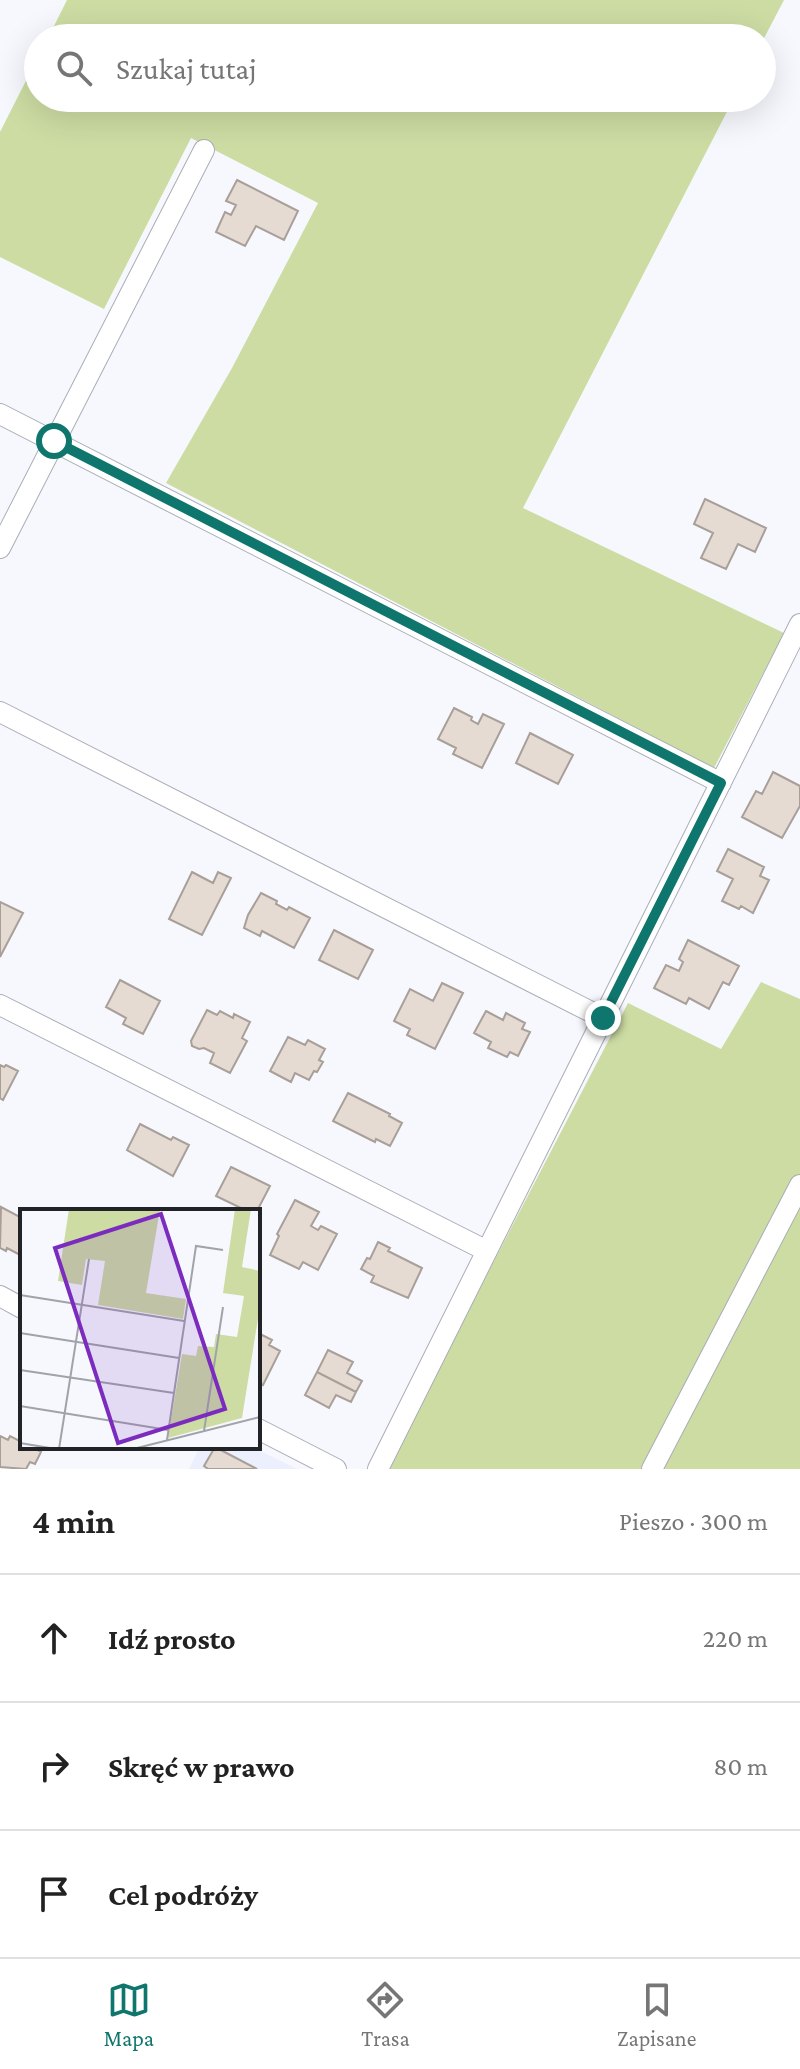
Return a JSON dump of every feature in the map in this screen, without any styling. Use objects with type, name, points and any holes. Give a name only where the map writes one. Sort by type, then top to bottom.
[{"type":"street","points":[[0,548],[204,150]]},
{"type":"street","points":[[0,414],[721,783]]},
{"type":"street","points":[[378,1469],[800,624]]},
{"type":"street","points":[[0,712],[603,1018]]},
{"type":"street","points":[[0,1005],[487,1251]]},
{"type":"street","points":[[652,1469],[800,1185]]},
{"type":"street","points":[[0,1296],[20,1307]]},
{"type":"street","points":[[260,1430],[336,1469]]},
{"type":"shaded area","points":[[199,1449],[256,1449],[297,1469],[189,1469]]},
{"type":"green space","points":[[67,0],[784,0],[771,24],[55,24]]},
{"type":"green space","points":[[24,85],[24,112],[727,112],[523,508],[784,633],[714,768],[166,483],[232,368],[318,203],[191,138],[104,309],[0,257],[0,132]]},
{"type":"green space","points":[[761,982],[800,999],[800,1469],[386,1469],[628,1003],[721,1049]]},
{"type":"building","points":[[237,180],[298,211],[284,240],[256,226],[245,246],[216,232],[225,212],[231,215],[236,205],[226,201]]},
{"type":"building","points":[[705,499],[766,528],[755,552],[738,544],[726,569],[701,558],[713,533],[694,524]]},
{"type":"building","points":[[454,708],[472,717],[471,720],[478,724],[483,714],[504,724],[482,768],[453,754],[456,748],[438,739]]},
{"type":"building","points":[[530,733],[573,755],[558,784],[516,763]]},
{"type":"building","points":[[773,772],[800,786],[800,806],[782,838],[742,817],[756,791],[762,794]]},
{"type":"building","points":[[728,849],[764,867],[760,876],[769,880],[753,913],[722,901],[733,879],[717,871]]},
{"type":"building","points":[[192,872],[213,883],[218,872],[231,878],[202,935],[169,919]]},
{"type":"building","points":[[261,893],[287,910],[289,907],[310,918],[294,948],[262,931],[260,936],[244,928]]},
{"type":"building","points":[[0,902],[23,913],[0,957]]},
{"type":"building","points":[[334,930],[373,950],[358,979],[319,960]]},
{"type":"building","points":[[688,940],[739,966],[729,985],[723,982],[709,1009],[689,998],[686,1004],[654,988],[666,965],[679,971],[683,962],[679,959]]},
{"type":"building","points":[[120,980],[160,1001],[143,1034],[123,1024],[126,1018],[106,1007]]},
{"type":"building","points":[[442,983],[463,993],[435,1049],[407,1035],[410,1029],[394,1021],[410,989],[433,1001]]},
{"type":"building","points":[[207,1010],[217,1015],[220,1011],[233,1018],[234,1014],[250,1022],[242,1038],[247,1041],[230,1073],[210,1063],[214,1053],[192,1046],[191,1041]]},
{"type":"building","points":[[486,1011],[503,1020],[506,1013],[525,1023],[522,1029],[530,1032],[518,1056],[510,1052],[507,1057],[488,1048],[491,1042],[474,1033]]},
{"type":"building","points":[[288,1037],[305,1045],[308,1040],[325,1049],[319,1060],[323,1062],[309,1080],[295,1073],[291,1082],[270,1071]]},
{"type":"building","points":[[0,1065],[18,1071],[3,1100],[0,1098]]},
{"type":"building","points":[[348,1093],[402,1123],[390,1146],[333,1121]]},
{"type":"building","points":[[140,1124],[171,1140],[173,1137],[189,1145],[173,1176],[127,1150]]},
{"type":"building","points":[[231,1167],[270,1186],[258,1209],[243,1209],[216,1196]]},
{"type":"building","points":[[295,1200],[319,1212],[311,1226],[318,1230],[321,1226],[337,1234],[318,1270],[303,1262],[299,1269],[270,1255]]},
{"type":"building","points":[[1,1207],[20,1217],[20,1255],[0,1248]]},
{"type":"building","points":[[378,1242],[390,1248],[388,1251],[422,1268],[408,1298],[371,1282],[374,1276],[361,1269]]},
{"type":"building","points":[[260,1334],[272,1340],[269,1345],[280,1351],[263,1385],[260,1383]]},
{"type":"building","points":[[328,1350],[353,1362],[347,1373],[362,1381],[356,1392],[317,1372]]},
{"type":"building","points":[[317,1372],[356,1392],[351,1402],[336,1395],[329,1408],[305,1395]]},
{"type":"building","points":[[0,1436],[8,1440],[10,1436],[20,1441],[20,1449],[41,1452],[35,1464],[30,1462],[26,1469],[0,1467]]},
{"type":"building","points":[[214,1449],[219,1449],[257,1469],[208,1469],[204,1466]]},
{"type":"route","points":[[54,441],[721,783],[603,1018]]}]
